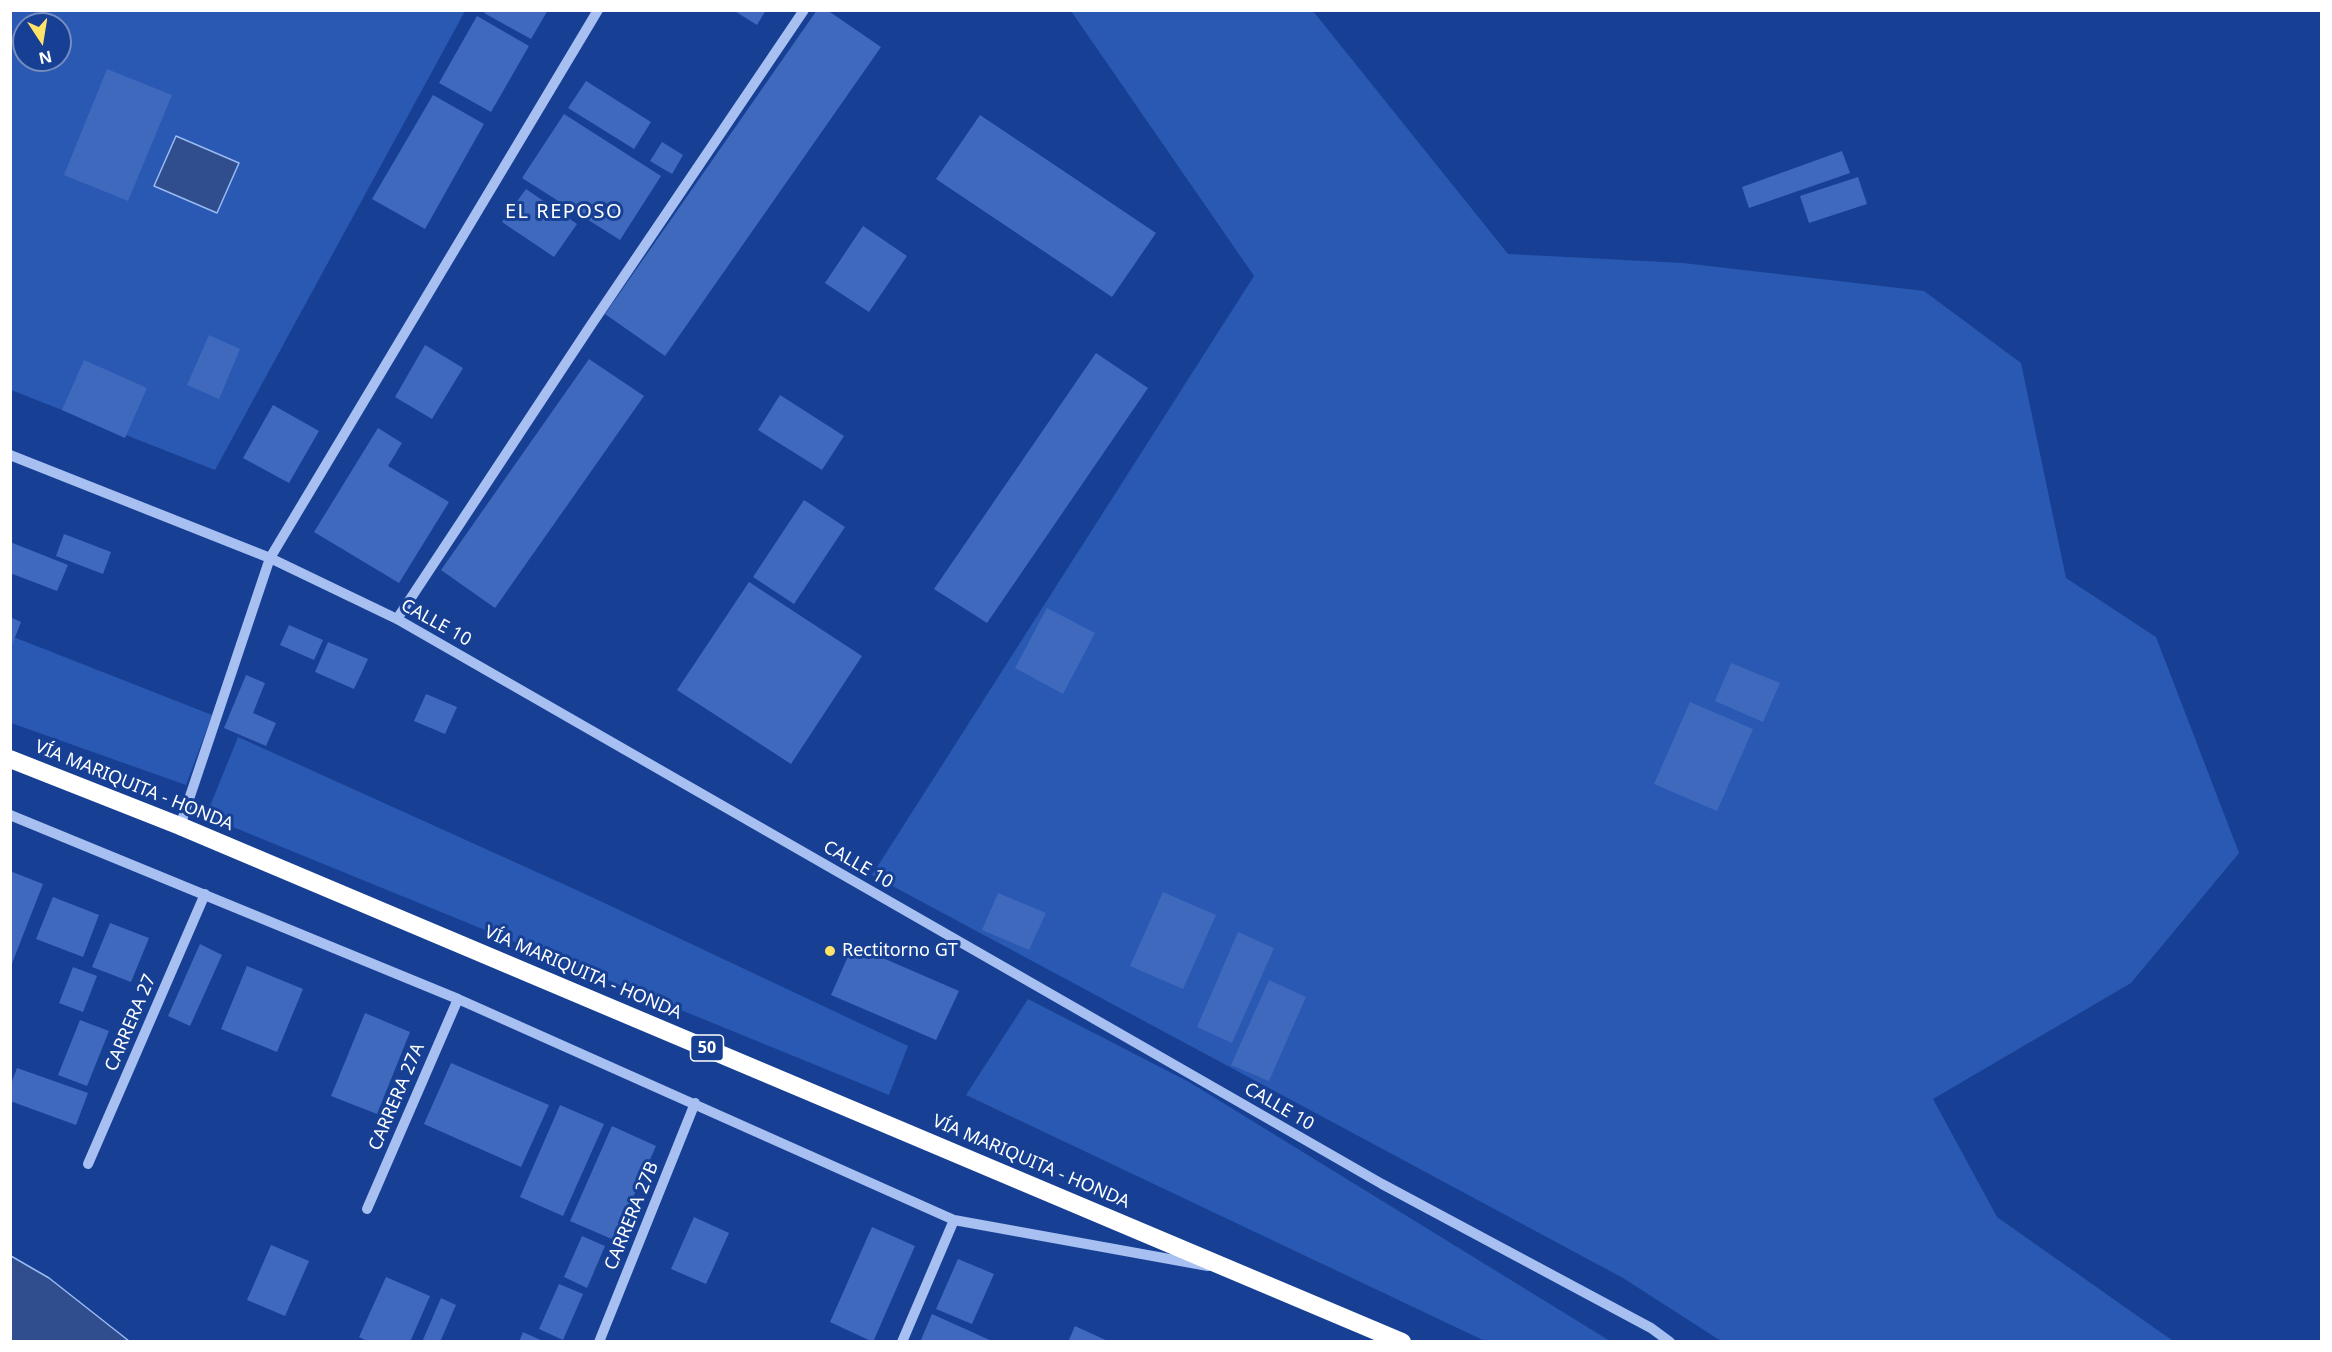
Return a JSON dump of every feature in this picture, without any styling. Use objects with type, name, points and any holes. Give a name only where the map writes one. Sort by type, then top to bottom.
[{"type":"highway","name":"VÍA MARIQUITA - HONDA","points":[[10,759],[180,826],[1402,1341]]},
{"type":"street","points":[[180,826],[270,558],[598,10]]},
{"type":"street","points":[[397,620],[591,325],[804,10]]},
{"type":"street","name":"CALLE 10","points":[[10,455],[270,558],[397,620],[1371,1178],[1651,1328],[1670,1341]]},
{"type":"street","points":[[10,815],[458,999],[696,1103],[954,1220],[1238,1272]]},
{"type":"street","name":"CARRERA 27","points":[[88,1164],[205,894]]},
{"type":"street","name":"CARRERA 27A","points":[[367,1209],[458,999]]},
{"type":"street","name":"CARRERA 27B","points":[[599,1341],[696,1103]]},
{"type":"street","points":[[902,1341],[954,1220]]},
{"type":"shaded area","points":[[10,11],[465,11],[215,470],[11,390]]},
{"type":"shaded area","points":[[1071,11],[1313,11],[1508,254],[1683,263],[1924,291],[2021,363],[2066,578],[2156,637],[2239,853],[2131,983],[1933,1099],[1997,1217],[2173,1341],[1721,1341],[1623,1278],[872,875],[1254,276]]},
{"type":"shaded area","points":[[176,136],[239,163],[217,213],[154,186]]},
{"type":"shaded area","points":[[11,636],[212,715],[186,785],[11,723]]},
{"type":"shaded area","points":[[238,737],[583,893],[908,1046],[889,1095],[206,816]]},
{"type":"shaded area","points":[[1028,999],[1189,1082],[1610,1341],[1485,1341],[966,1095]]},
{"type":"shaded area","points":[[11,1256],[49,1278],[129,1341],[11,1341]]},
{"type":"building","points":[[485,10],[548,10],[531,39],[484,13]]},
{"type":"building","points":[[733,10],[766,10],[757,25]]},
{"type":"building","points":[[817,10],[827,10],[881,47],[665,356],[605,314]]},
{"type":"building","points":[[477,16],[529,46],[491,112],[439,83]]},
{"type":"building","points":[[107,69],[172,95],[128,201],[64,175]]},
{"type":"building","points":[[586,81],[651,122],[634,149],[568,108]]},
{"type":"building","points":[[433,95],[484,124],[425,229],[372,199]]},
{"type":"building","points":[[564,114],[661,176],[620,240],[522,178]]},
{"type":"building","points":[[980,115],[1156,233],[1112,297],[936,179]]},
{"type":"building","points":[[662,142],[683,155],[672,174],[650,161]]},
{"type":"building","points":[[1842,151],[1850,173],[1749,208],[1742,187]]},
{"type":"building","points":[[1858,177],[1867,204],[1809,223],[1800,196]]},
{"type":"building","points":[[526,189],[577,224],[554,257],[502,222]]},
{"type":"building","points":[[863,226],[907,256],[869,312],[825,283]]},
{"type":"building","points":[[209,335],[240,349],[219,399],[187,385]]},
{"type":"building","points":[[425,345],[463,368],[432,419],[395,397]]},
{"type":"building","points":[[1096,353],[1148,388],[987,623],[934,589]]},
{"type":"building","points":[[589,359],[644,396],[495,608],[441,570]]},
{"type":"building","points":[[84,360],[147,388],[125,438],[62,410]]},
{"type":"building","points":[[780,395],[844,436],[822,470],[758,430]]},
{"type":"building","points":[[273,405],[319,431],[289,483],[243,458]]},
{"type":"building","points":[[378,428],[402,443],[388,466],[449,502],[399,583],[314,532]]},
{"type":"building","points":[[804,500],[845,527],[794,604],[753,577]]},
{"type":"building","points":[[64,534],[111,552],[103,574],[56,556]]},
{"type":"building","points":[[10,542],[68,565],[57,591],[10,573]]},
{"type":"building","points":[[749,582],[862,656],[791,764],[677,690]]},
{"type":"building","points":[[1047,608],[1095,633],[1063,694],[1015,668]]},
{"type":"building","points":[[10,617],[21,622],[12,645],[10,644]]},
{"type":"building","points":[[289,625],[323,640],[314,660],[280,645]]},
{"type":"building","points":[[328,642],[368,659],[354,689],[315,672]]},
{"type":"building","points":[[1731,663],[1780,683],[1763,722],[1715,701]]},
{"type":"building","points":[[246,675],[265,683],[253,713],[276,723],[266,746],[224,728]]},
{"type":"building","points":[[426,694],[457,707],[445,734],[414,721]]},
{"type":"building","points":[[1690,702],[1753,729],[1717,811],[1654,784]]},
{"type":"building","points":[[10,871],[43,884],[11,966],[10,966]]},
{"type":"building","points":[[1163,892],[1216,915],[1183,989],[1130,966]]},
{"type":"building","points":[[998,893],[1046,913],[1029,950],[982,930]]},
{"type":"building","points":[[53,897],[99,915],[83,957],[36,939]]},
{"type":"building","points":[[110,923],[149,938],[131,982],[92,967]]},
{"type":"building","points":[[1238,932],[1274,948],[1232,1043],[1197,1027]]},
{"type":"building","points":[[200,944],[222,955],[190,1026],[168,1016]]},
{"type":"building","points":[[853,945],[959,991],[936,1040],[831,995]]},
{"type":"building","points":[[247,966],[303,989],[277,1052],[221,1029]]},
{"type":"building","points":[[73,967],[97,976],[83,1012],[59,1003]]},
{"type":"building","points":[[1269,980],[1306,997],[1269,1081],[1231,1065]]},
{"type":"building","points":[[365,1013],[410,1032],[377,1114],[331,1096]]},
{"type":"building","points":[[80,1020],[109,1031],[87,1086],[58,1075]]},
{"type":"building","points":[[451,1063],[549,1105],[521,1167],[424,1124]]},
{"type":"building","points":[[17,1068],[88,1093],[76,1125],[10,1101],[10,1087]]},
{"type":"building","points":[[560,1105],[604,1124],[563,1216],[520,1197]]},
{"type":"building","points":[[612,1126],[656,1146],[614,1240],[570,1221]]},
{"type":"building","points":[[694,1217],[729,1233],[706,1284],[671,1269]]},
{"type":"building","points":[[872,1227],[915,1246],[873,1342],[830,1322]]},
{"type":"building","points":[[582,1236],[605,1246],[587,1288],[564,1277]]},
{"type":"building","points":[[271,1245],[309,1261],[285,1316],[247,1300]]},
{"type":"building","points":[[958,1259],[994,1274],[972,1324],[936,1309]]},
{"type":"building","points":[[386,1277],[430,1296],[410,1342],[369,1342],[359,1337]]},
{"type":"building","points":[[559,1284],[583,1294],[563,1340],[539,1329]]},
{"type":"building","points":[[441,1298],[456,1305],[440,1342],[422,1342]]},
{"type":"building","points":[[932,1314],[994,1342],[920,1342]]},
{"type":"building","points":[[1075,1326],[1110,1342],[1068,1342]]},
{"type":"building","points":[[523,1332],[545,1342],[519,1342]]},
{"type":"place","name":"Rectitorno GT","points":[[830,951]]},
{"type":"district","name":"EL REPOSO","points":[[564,212]]}]
